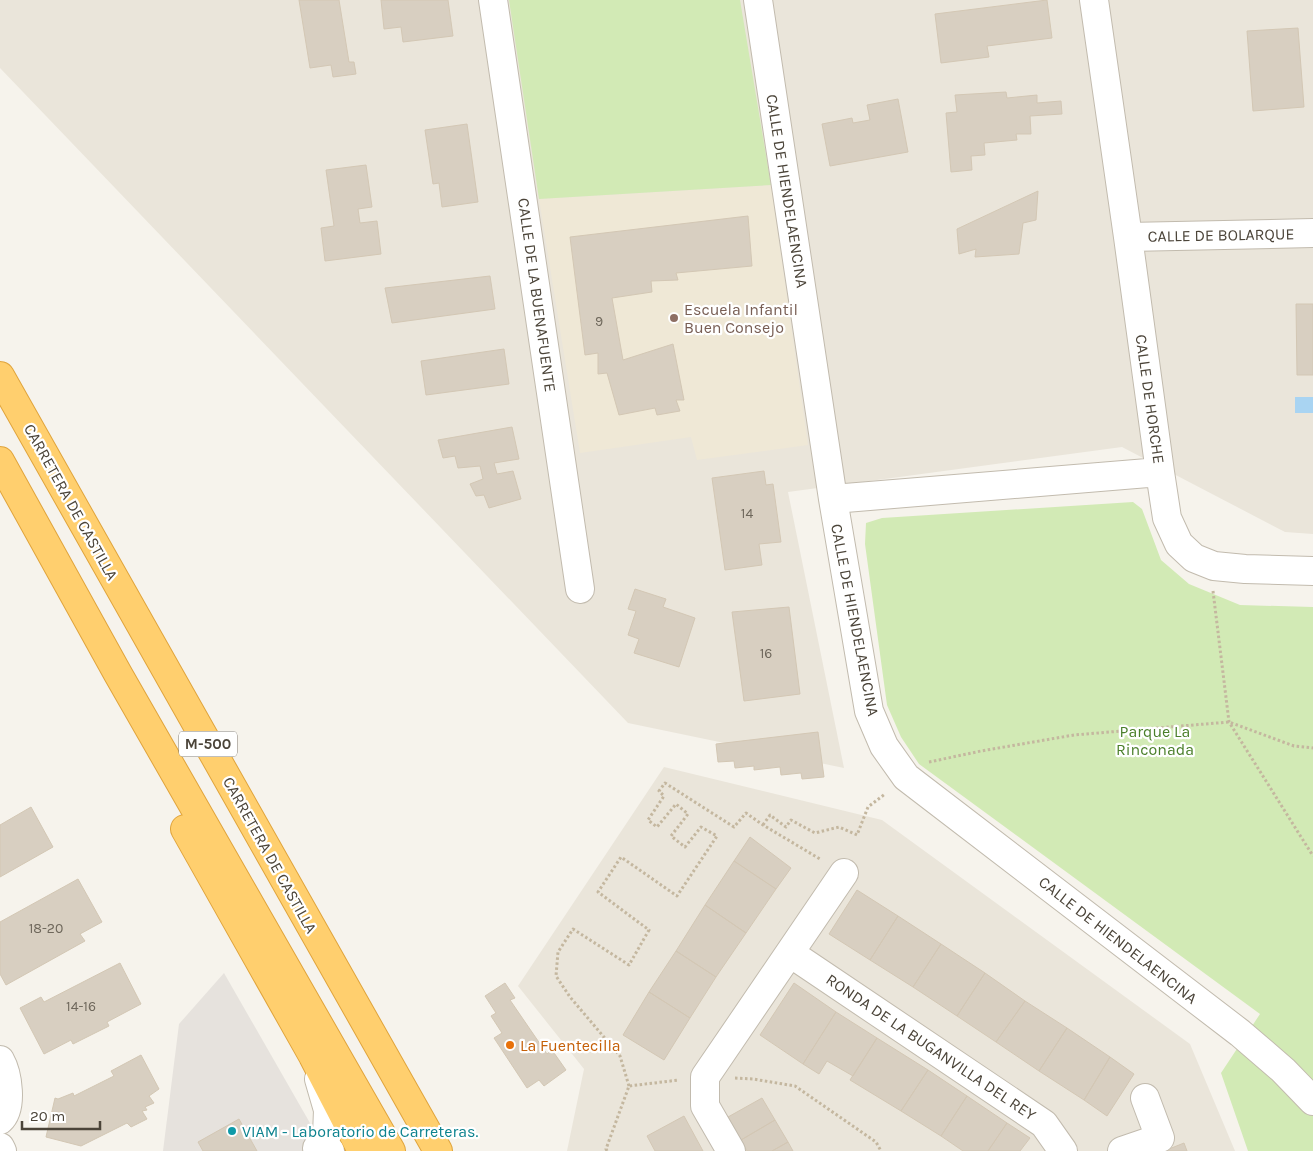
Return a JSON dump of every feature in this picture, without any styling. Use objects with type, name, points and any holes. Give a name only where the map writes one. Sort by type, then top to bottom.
[{"type":"highway","name":"CARRETERA DE CASTILLA","points":[[0,376],[439,1151]]},
{"type":"highway","name":"M-500","points":[[0,461],[118,674],[391,1151]]},
{"type":"highway","name":"M-500","points":[[118,674],[178,817],[312,1056],[362,1151]]},
{"type":"street","name":"CALLE DE LA BUENAFUENTE","points":[[493,0],[580,589]]},
{"type":"street","name":"CALLE DE HIENDELAENCINA","points":[[758,0],[833,499],[869,711],[884,746],[906,777],[1240,1033],[1283,1070],[1313,1101]]},
{"type":"street","name":"CALLE DE HORCHE","points":[[833,499],[1160,472],[1094,0]]},
{"type":"street","name":"CALLE DE BOLARQUE","points":[[1128,237],[1313,233]]},
{"type":"street","points":[[1160,472],[1167,518],[1178,544],[1194,558],[1214,566],[1313,571]]},
{"type":"street","points":[[731,1151],[706,1106],[705,1077],[844,873]]},
{"type":"street","name":"RONDA DE LA BUGANVILLA DEL REY","points":[[790,953],[1044,1124],[1063,1151]]},
{"type":"street","points":[[312,1056],[328,1110],[327,1135],[317,1148],[330,1151]]},
{"type":"street","points":[[0,1060],[5,1069],[8,1106],[0,1120]]},
{"type":"street","points":[[1122,1151],[1160,1138],[1145,1098]]},
{"type":"street","points":[[0,1147],[2,1151]]},
{"type":"path","points":[[1245,569],[1213,589],[1229,722],[1313,856]]},
{"type":"path","points":[[763,825],[770,815],[786,826],[791,820],[815,834],[839,827],[857,835],[868,807],[906,777],[931,761],[1074,735],[1229,722],[1294,746],[1313,748]]},
{"type":"path","points":[[629,1086],[620,1056],[570,997],[556,976],[558,952],[573,929],[629,965],[648,930],[598,892],[621,857],[677,896],[717,836],[701,827],[685,847],[671,836],[688,814],[676,804],[658,827],[648,820],[664,796],[659,791],[665,783],[734,827],[746,813],[844,873]]},
{"type":"shaded area","points":[[0,0],[1313,0],[1313,534],[1285,532],[1122,447],[788,492],[844,768],[628,723],[0,68]]},
{"type":"shaded area","name":"Escuela Infantil Buen Consejo","points":[[771,185],[808,445],[697,460],[691,437],[580,453],[539,199]]},
{"type":"shaded area","points":[[664,767],[882,820],[1190,1044],[1235,1151],[567,1151],[584,1069],[518,986]]},
{"type":"shaded area","points":[[224,973],[326,1151],[163,1151],[179,1024]]},
{"type":"green space","points":[[509,0],[740,0],[771,185],[539,199]]},
{"type":"green space","name":"Parque La Rinconada","points":[[1133,502],[1142,509],[1161,560],[1189,584],[1240,605],[1313,607],[1313,1151],[1248,1151],[1221,1073],[1260,1014],[919,764],[901,737],[887,705],[865,544],[866,523],[882,518]]},
{"type":"water","points":[[1295,397],[1313,397],[1313,413],[1295,413]]},
{"type":"building","points":[[299,0],[339,0],[349,62],[354,62],[356,74],[333,77],[331,65],[310,68]]},
{"type":"building","points":[[381,0],[448,0],[453,36],[403,42],[401,27],[384,29]]},
{"type":"building","points":[[1047,0],[1052,38],[987,46],[989,57],[941,63],[935,14]]},
{"type":"building","points":[[1298,28],[1304,107],[1253,111],[1247,31]]},
{"type":"building","points":[[1006,92],[1007,98],[1037,95],[1037,103],[1061,101],[1062,114],[1030,116],[1031,134],[1016,134],[1017,140],[984,143],[985,155],[971,156],[972,170],[951,172],[946,113],[957,112],[955,95]]},
{"type":"building","points":[[898,99],[908,152],[830,166],[822,124],[852,118],[853,123],[870,120],[867,105]]},
{"type":"building","points":[[467,124],[478,202],[442,207],[439,183],[433,184],[425,130]]},
{"type":"building","points":[[366,165],[372,207],[358,209],[360,223],[377,221],[381,254],[325,261],[321,228],[334,226],[326,170]]},
{"type":"building","points":[[1038,191],[1036,220],[1023,223],[1019,254],[975,257],[976,249],[959,254],[957,229]]},
{"type":"building","points":[[748,216],[752,266],[676,273],[678,280],[651,281],[652,292],[612,298],[623,360],[673,344],[684,400],[676,400],[680,411],[657,415],[655,408],[619,415],[607,373],[598,374],[598,353],[585,355],[570,237]]},
{"type":"building","points":[[490,276],[495,309],[392,323],[385,288]]},
{"type":"building","points":[[1296,304],[1313,304],[1313,375],[1297,375]]},
{"type":"building","points":[[504,349],[509,384],[426,395],[421,361]]},
{"type":"building","points":[[512,427],[519,459],[494,463],[497,474],[513,471],[521,499],[489,508],[484,495],[476,496],[470,484],[483,479],[480,466],[458,468],[455,456],[443,458],[438,440]]},
{"type":"building","points":[[764,471],[766,485],[773,484],[781,542],[759,544],[762,565],[725,570],[712,478]]},
{"type":"building","points":[[635,589],[666,599],[663,607],[695,618],[679,667],[634,653],[639,639],[628,635],[636,611],[628,609]]},
{"type":"building","points":[[789,607],[800,694],[744,701],[732,612]]},
{"type":"building","points":[[818,732],[824,777],[802,779],[801,773],[781,775],[780,767],[754,770],[754,766],[735,768],[734,761],[718,762],[716,744]]},
{"type":"building","points":[[31,807],[53,847],[0,877],[0,825]]},
{"type":"building","points":[[750,837],[791,868],[776,889],[734,861]]},
{"type":"building","points":[[734,861],[776,889],[746,933],[705,905]]},
{"type":"building","points":[[78,879],[102,922],[80,934],[85,941],[6,985],[0,974],[0,922]]},
{"type":"building","points":[[857,890],[898,916],[870,960],[829,934]]},
{"type":"building","points":[[705,905],[746,933],[716,977],[676,951]]},
{"type":"building","points":[[898,916],[941,944],[913,987],[870,960]]},
{"type":"building","points":[[941,944],[985,973],[957,1016],[913,987]]},
{"type":"building","points":[[676,951],[716,977],[690,1018],[649,992]]},
{"type":"building","points":[[120,963],[141,1004],[107,1022],[109,1026],[73,1044],[71,1040],[44,1054],[20,1008],[41,997],[44,1002]]},
{"type":"building","points":[[985,973],[1025,1001],[996,1042],[957,1016]]},
{"type":"building","points":[[505,983],[515,998],[510,1000],[547,1054],[552,1050],[566,1070],[544,1086],[539,1080],[527,1088],[494,1038],[502,1033],[491,1016],[496,1013],[485,996]]},
{"type":"building","points":[[794,983],[836,1012],[803,1064],[760,1035]]},
{"type":"building","points":[[649,992],[690,1018],[664,1060],[623,1035]]},
{"type":"building","points":[[1025,1001],[1067,1028],[1039,1071],[996,1042]]},
{"type":"building","points":[[836,1012],[877,1038],[853,1076],[827,1061],[819,1074],[803,1064]]},
{"type":"building","points":[[1067,1028],[1110,1057],[1084,1100],[1039,1071]]},
{"type":"building","points":[[877,1038],[928,1070],[901,1111],[850,1080]]},
{"type":"building","points":[[141,1055],[159,1089],[149,1096],[154,1103],[145,1107],[147,1110],[142,1111],[147,1119],[131,1127],[127,1123],[81,1146],[46,1137],[55,1098],[58,1099],[73,1093],[74,1096],[114,1076],[111,1071]]},
{"type":"building","points":[[1110,1057],[1134,1074],[1107,1116],[1084,1100]]},
{"type":"building","points":[[928,1070],[967,1096],[941,1136],[901,1111]]},
{"type":"building","points":[[967,1096],[1007,1123],[988,1151],[963,1151],[941,1136]]},
{"type":"building","points":[[762,1098],[775,1120],[741,1140],[728,1117]]},
{"type":"building","points":[[684,1116],[703,1151],[655,1151],[647,1136]]},
{"type":"building","name":"VIAM - Laboratorio de Carreteras.","points":[[239,1119],[257,1151],[203,1151],[198,1142]]},
{"type":"building","points":[[775,1120],[788,1142],[772,1151],[747,1151],[741,1140]]},
{"type":"building","points":[[1007,1123],[1030,1138],[1020,1151],[988,1151]]},
{"type":"building","points":[[788,1142],[793,1151],[772,1151]]},
{"type":"building","points":[[1184,1143],[1187,1151],[1164,1151]]},
{"type":"place","name":"Escuela Infantil Buen Consejo","points":[[674,318]]},
{"type":"place","name":"La Fuentecilla","points":[[510,1045]]},
{"type":"place","name":"VIAM - Laboratorio de Carreteras.","points":[[232,1131]]}]
